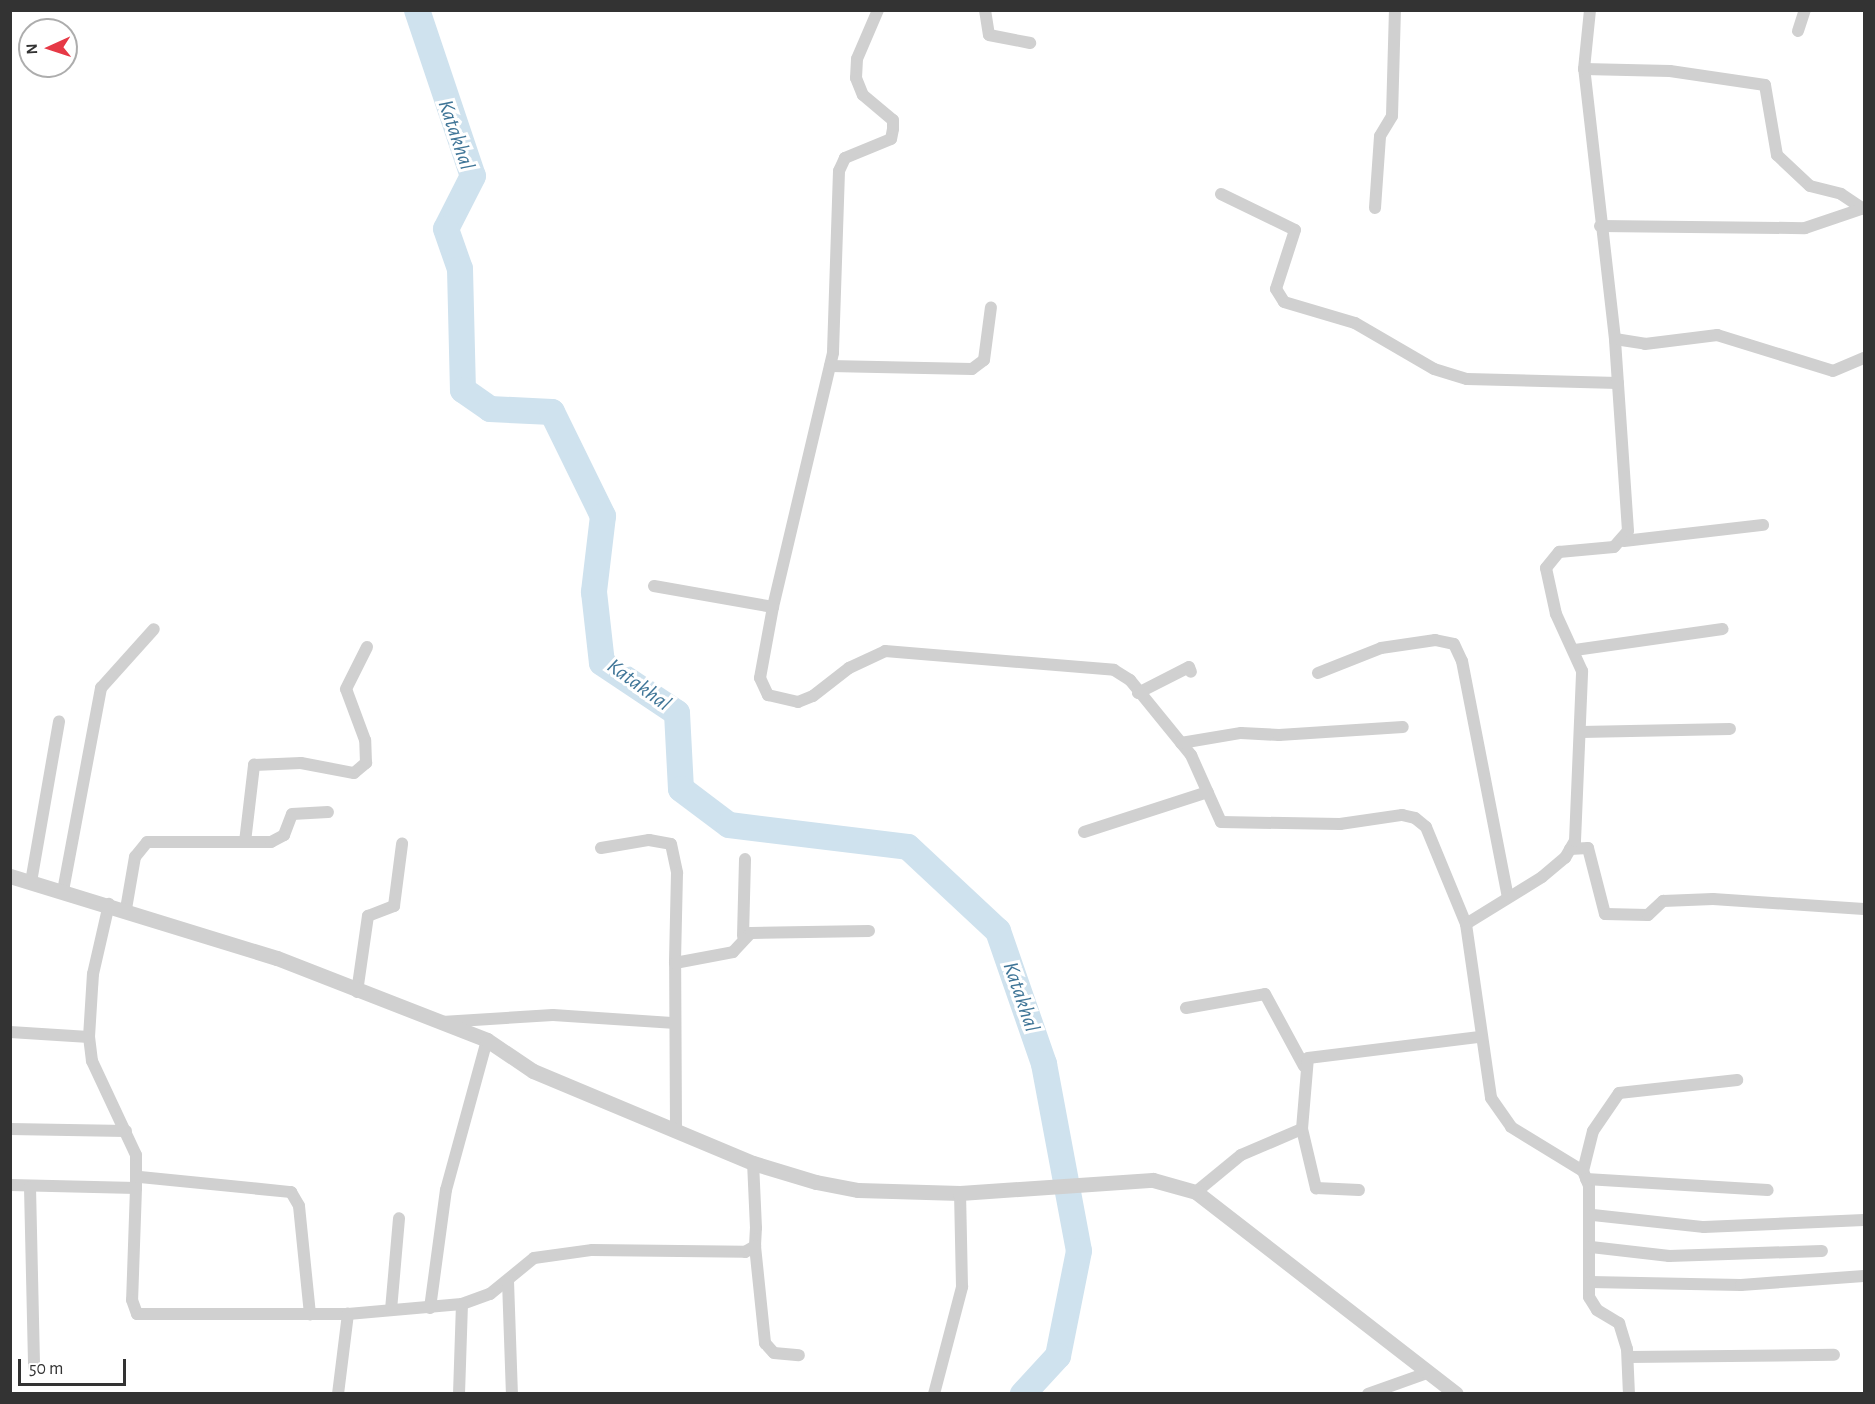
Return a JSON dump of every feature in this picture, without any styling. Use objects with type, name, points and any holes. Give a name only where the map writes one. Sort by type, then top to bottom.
[{"type":"street","points":[[878,10],[857,59],[856,78],[863,95],[893,120],[893,129],[891,139],[845,158],[839,171],[830,366],[773,607],[760,678],[768,695],[798,702],[885,651],[1114,670],[1138,693],[1181,743],[1208,792],[1215,816],[1232,824],[1415,818],[1426,827],[1466,924],[1480,1036],[1498,1112],[1511,1127],[1585,1175],[1768,1190]]},
{"type":"street","points":[[985,10],[989,35],[1030,43]]},
{"type":"street","points":[[1375,208],[1380,136],[1392,116],[1395,10]]},
{"type":"street","points":[[1590,10],[1584,69],[1600,226],[1615,339],[1628,531],[1624,541]]},
{"type":"street","points":[[1798,31],[1805,10]]},
{"type":"street","points":[[1584,69],[1670,71],[1765,85],[1777,155],[1810,186],[1841,194],[1864,208]]},
{"type":"street","points":[[1221,195],[1295,230],[1276,289],[1284,302],[1355,323],[1434,369],[1467,379],[1618,383]]},
{"type":"street","points":[[1600,226],[1805,228],[1864,208]]},
{"type":"street","points":[[830,366],[972,369],[984,360],[991,306]]},
{"type":"street","points":[[1615,339],[1645,344],[1717,334],[1833,370],[1864,358]]},
{"type":"street","points":[[1466,924],[1542,877],[1570,849],[1581,732],[1583,682],[1575,650],[1549,587],[1550,558],[1559,552],[1614,547],[1624,541],[1763,525]]},
{"type":"street","points":[[654,586],[773,607]]},
{"type":"street","points":[[63,891],[101,688],[154,628]]},
{"type":"street","points":[[1575,650],[1723,629]]},
{"type":"street","points":[[1318,673],[1382,648],[1435,640],[1454,644],[1462,661],[1508,897]]},
{"type":"street","points":[[245,842],[254,765],[301,764],[354,773],[366,763],[365,740],[346,689],[367,647]]},
{"type":"street","points":[[1138,693],[1189,667],[1191,672]]},
{"type":"street","points":[[31,882],[59,722]]},
{"type":"street","points":[[1181,743],[1241,733],[1279,735],[1403,727]]},
{"type":"street","points":[[1581,732],[1731,729]]},
{"type":"street","points":[[1084,832],[1208,792]]},
{"type":"street","points":[[126,909],[135,857],[147,842],[279,840],[292,814],[328,812]]},
{"type":"street","points":[[601,848],[649,840],[671,844],[677,873],[672,1023],[676,1129]]},
{"type":"street","points":[[357,992],[368,916],[394,906],[402,844]]},
{"type":"street","points":[[1570,849],[1588,848],[1605,914],[1648,915],[1663,901],[1713,899],[1864,909]]},
{"type":"street","points":[[675,963],[733,952],[743,936],[745,859]]},
{"type":"street","points":[[10,876],[126,909],[277,958],[357,992],[487,1040],[533,1071],[753,1163],[858,1190],[960,1193],[1153,1180],[1196,1192],[1456,1394]]},
{"type":"street","points":[[109,904],[93,974],[89,1037],[92,1061],[126,1131],[138,1183],[132,1300],[137,1314],[348,1314],[430,1308],[462,1304],[508,1281],[534,1258],[592,1250],[745,1252],[755,1246]]},
{"type":"street","points":[[743,936],[869,931]]},
{"type":"street","points":[[1186,1008],[1265,994],[1304,1066],[1302,1129],[1316,1188],[1359,1190]]},
{"type":"street","points":[[441,1022],[553,1015],[672,1023]]},
{"type":"street","points":[[10,1032],[89,1037]]},
{"type":"street","points":[[1304,1066],[1317,1054],[1480,1036]]},
{"type":"street","points":[[430,1308],[446,1190],[487,1040]]},
{"type":"street","points":[[1629,1394],[1628,1357],[1619,1323],[1589,1298],[1593,1215],[1585,1175],[1593,1131],[1619,1093],[1737,1080]]},
{"type":"street","points":[[10,1129],[126,1131]]},
{"type":"street","points":[[1196,1192],[1241,1155],[1302,1129]]},
{"type":"street","points":[[753,1163],[755,1246],[765,1343],[774,1353],[799,1355]]},
{"type":"street","points":[[10,1185],[138,1183],[291,1192],[299,1206],[310,1314]]},
{"type":"street","points":[[30,1186],[34,1366]]},
{"type":"street","points":[[934,1394],[962,1287],[960,1193]]},
{"type":"street","points":[[1593,1215],[1704,1227],[1864,1220]]},
{"type":"street","points":[[391,1310],[399,1218]]},
{"type":"street","points":[[1591,1247],[1669,1256],[1822,1251]]},
{"type":"street","points":[[1590,1282],[1741,1286],[1864,1276]]},
{"type":"street","points":[[508,1281],[512,1394]]},
{"type":"street","points":[[459,1394],[462,1304]]},
{"type":"street","points":[[338,1394],[348,1314]]},
{"type":"street","points":[[1628,1357],[1834,1355]]},
{"type":"street","points":[[1368,1394],[1427,1373]]},
{"type":"waterway","name":"Katakhal","points":[[417,10],[473,176],[446,229],[460,269],[463,390],[490,409],[552,412],[603,516],[594,592],[602,663],[677,713],[681,789],[729,825],[908,847],[998,931],[1044,1064],[1079,1251],[1058,1356],[1023,1394]]}]
